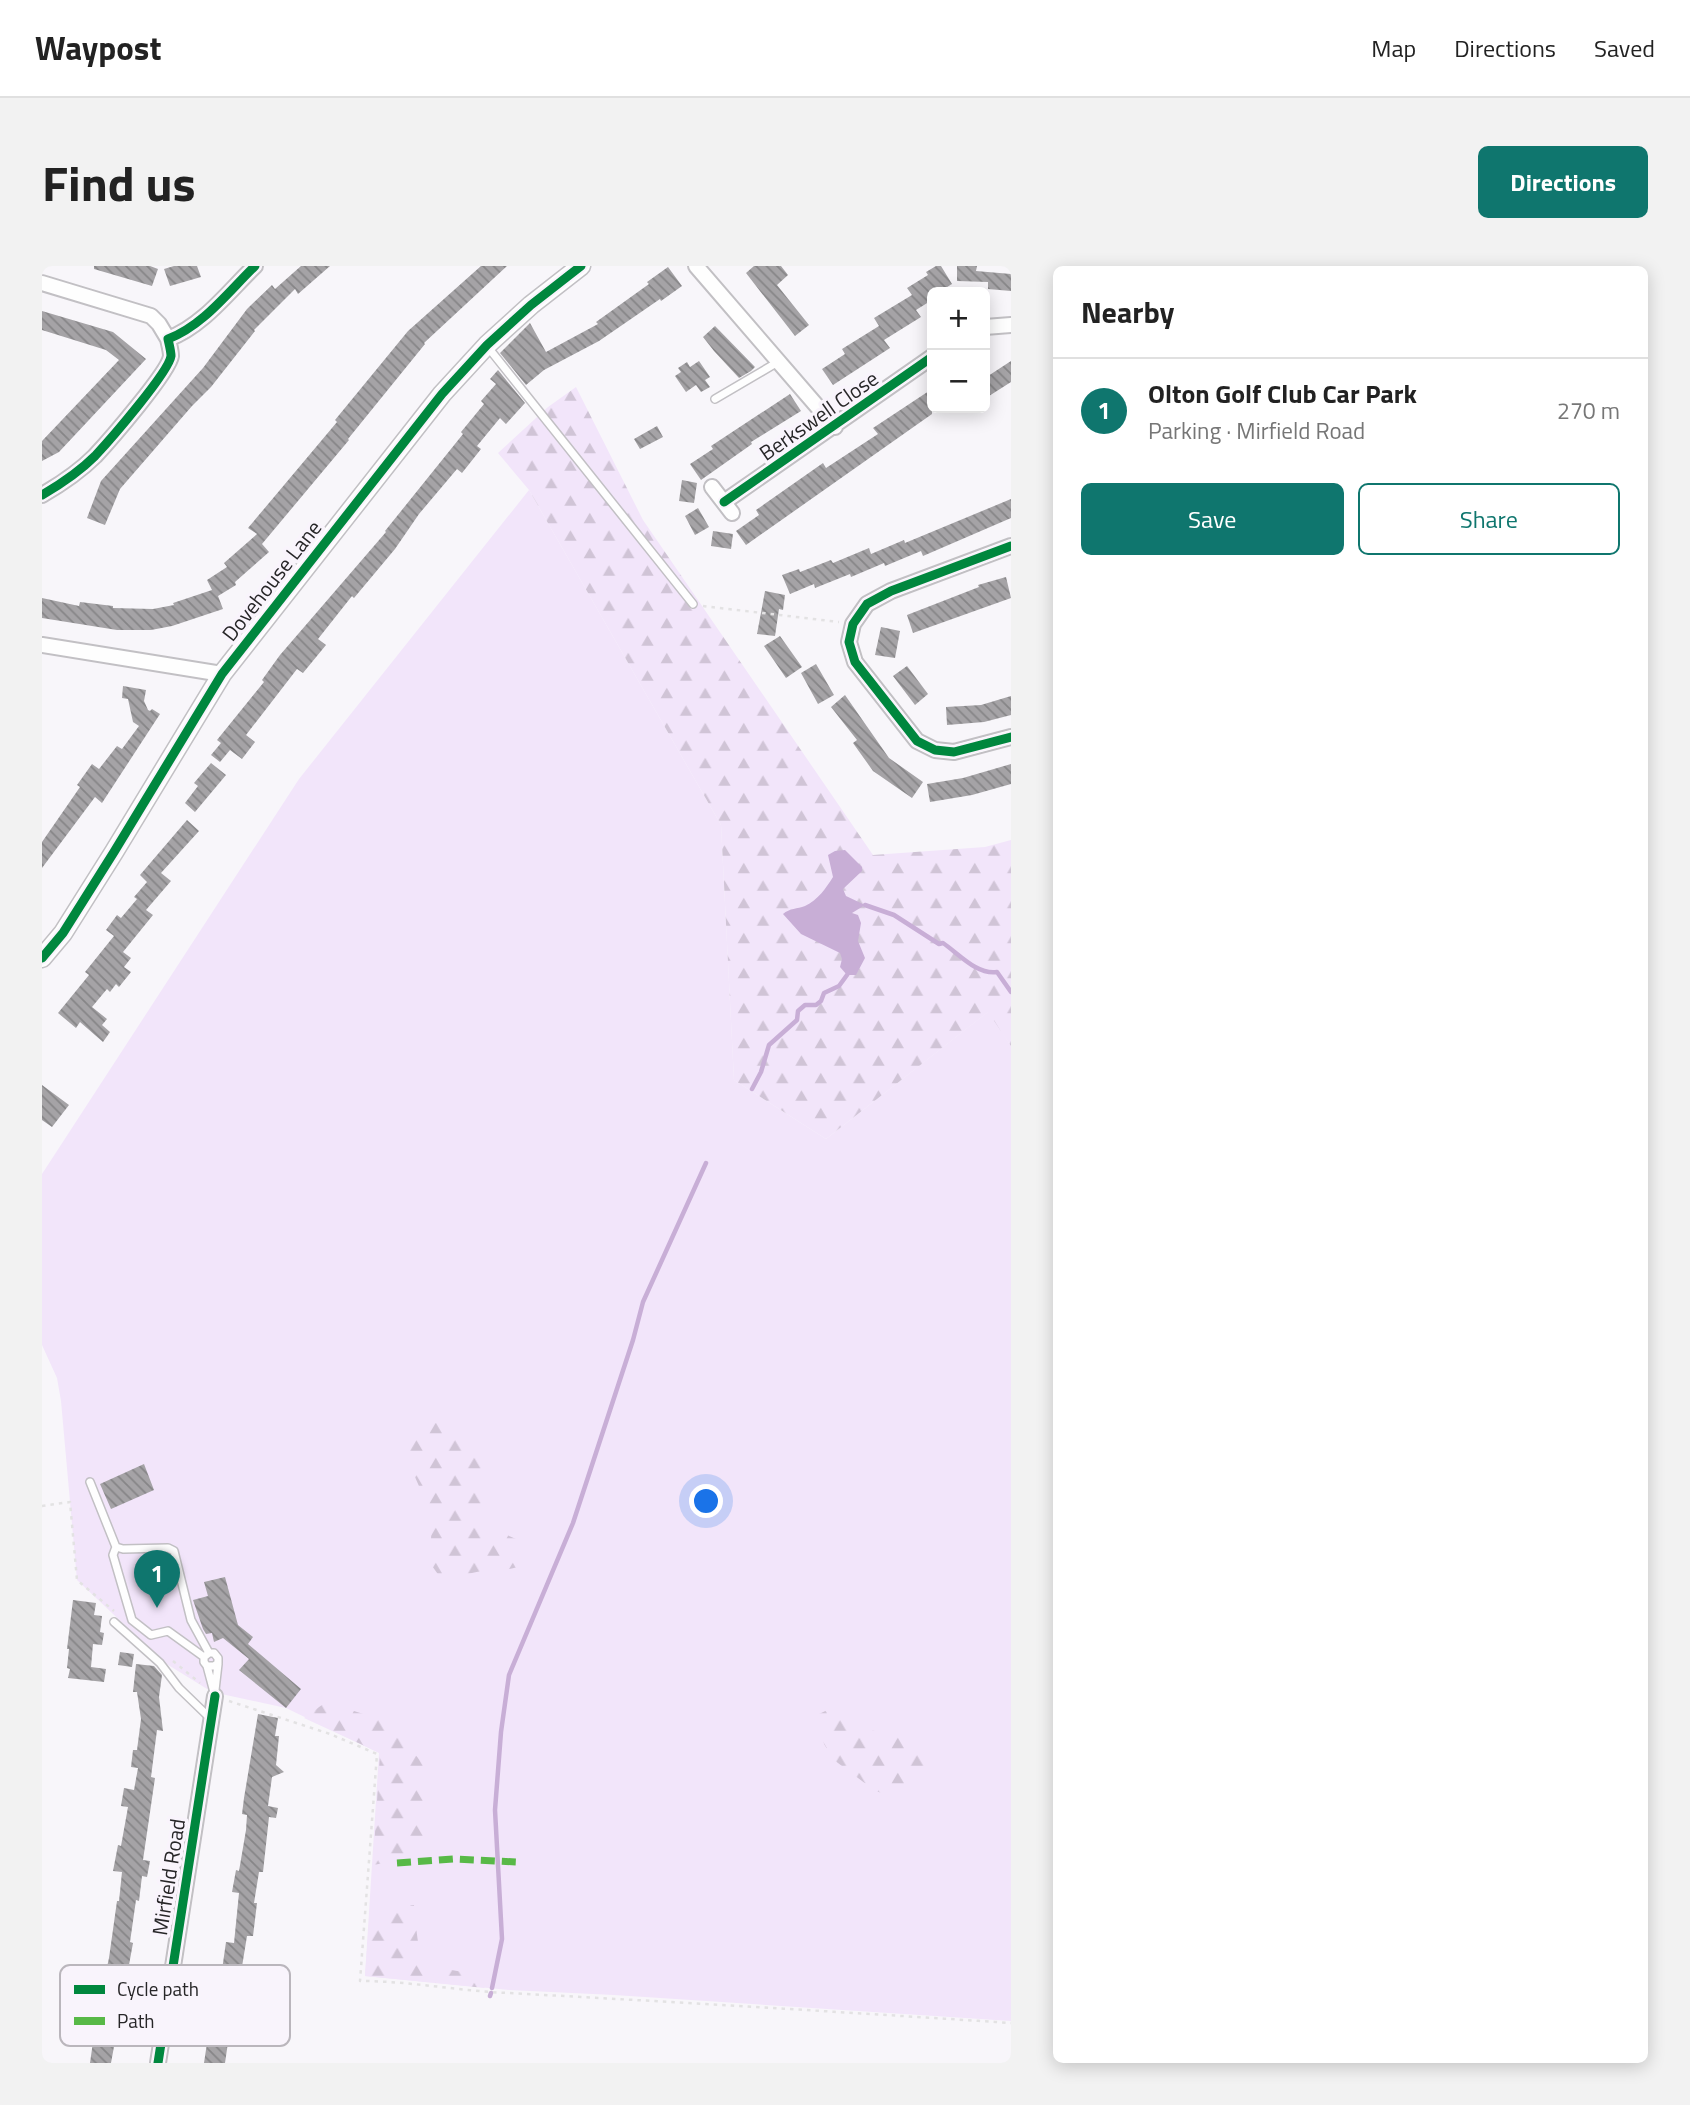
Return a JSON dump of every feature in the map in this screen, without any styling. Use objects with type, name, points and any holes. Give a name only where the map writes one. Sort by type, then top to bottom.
[{"type":"street","points":[[168,339],[178,335],[210,311],[255,266]]},
{"type":"street","name":"Dovehouse Lane","points":[[42,958],[63,933],[222,674],[433,404],[487,345],[531,305],[581,266]]},
{"type":"street","name":"Berkswell Close","points":[[696,266],[835,427]]},
{"type":"street","points":[[42,283],[151,316],[168,339],[171,355],[167,365],[130,414],[94,456],[64,483],[42,495]]},
{"type":"street","points":[[990,327],[1011,325]]},
{"type":"street","name":"Berkswell Close","points":[[712,487],[728,507],[927,361]]},
{"type":"street","points":[[1011,546],[891,591],[867,604],[853,624],[849,642],[855,662],[917,741],[935,750],[954,752],[1011,737]]},
{"type":"street","points":[[42,645],[222,674]]},
{"type":"street","name":"Mirfield Road","points":[[173,1965],[215,1696]]},
{"type":"lane","points":[[487,345],[693,604]]},
{"type":"lane","points":[[715,399],[778,361]]},
{"type":"lane","points":[[90,1482],[116,1547],[113,1555],[132,1620],[150,1635],[168,1631],[206,1655],[215,1653],[218,1658],[215,1696]]},
{"type":"lane","points":[[116,1547],[168,1548],[174,1551],[191,1620],[206,1655],[215,1696]]},
{"type":"lane","points":[[114,1622],[160,1663],[179,1688],[211,1719]]},
{"type":"lane","points":[[207,1666],[218,1663]]},
{"type":"path","points":[[693,604],[853,624]]},
{"type":"path","points":[[215,1696],[330,1734],[377,1755],[360,1981],[398,1981],[485,1992],[703,2002],[1011,2023]]},
{"type":"green space","points":[[576,387],[643,520],[873,855],[985,847],[1011,840],[1011,1046],[988,1012],[826,1139],[734,1080],[721,825],[529,490],[498,453],[548,407]]},
{"type":"green space","points":[[529,490],[721,825],[734,1080],[826,1139],[989,1011],[1011,1046],[1011,2021],[509,1990],[365,1976],[379,1753],[286,1708],[212,1692],[165,1663],[77,1580],[61,1401],[57,1378],[42,1345],[42,1174],[299,779]]},
{"type":"green space","points":[[442,1421],[474,1444],[486,1477],[481,1506],[485,1525],[516,1539],[525,1551],[518,1567],[442,1580],[430,1563],[432,1516],[415,1477],[399,1450],[411,1430]]},
{"type":"green space","points":[[326,1702],[382,1720],[424,1764],[427,1795],[425,1840],[407,1859],[373,1865],[380,1753],[304,1718]]},
{"type":"green space","points":[[838,1705],[867,1730],[914,1736],[926,1744],[927,1766],[909,1794],[891,1797],[874,1790],[834,1760],[824,1744],[819,1714]]},
{"type":"green space","points":[[414,1905],[417,1937],[424,1957],[439,1967],[472,1973],[485,1988],[365,1976],[370,1908]]},
{"type":"shaded area","points":[[845,850],[862,867],[862,871],[843,889],[846,896],[865,905],[852,913],[858,915],[861,923],[858,941],[865,958],[856,975],[847,975],[840,967],[840,953],[801,934],[783,914],[805,906],[818,897],[833,877],[828,855]]},
{"type":"building","points":[[94,266],[150,266],[158,269],[152,286],[94,269]]},
{"type":"building","points":[[197,266],[201,277],[170,286],[164,269]]},
{"type":"building","points":[[301,266],[330,266],[298,294],[295,289],[254,330],[211,387],[120,489],[105,525],[87,518],[101,481],[203,368],[247,309],[272,285],[275,289]]},
{"type":"building","points":[[481,266],[507,266],[424,343],[349,440],[262,544],[269,552],[235,582],[236,585],[218,596],[223,609],[151,630],[117,630],[42,618],[42,598],[79,606],[80,602],[113,608],[153,609],[174,605],[173,603],[212,590],[207,580],[227,567],[224,563],[257,534],[248,528],[337,422],[335,420],[408,331]]},
{"type":"building","points":[[754,266],[781,266],[788,275],[777,285],[809,325],[795,336],[746,273]]},
{"type":"building","points":[[941,266],[952,284],[947,287],[927,287],[927,303],[916,310],[921,317],[884,340],[890,348],[833,385],[822,369],[845,354],[842,349],[879,326],[874,318],[912,295],[907,288],[928,275],[926,272]]},
{"type":"building","points":[[957,266],[977,266],[976,271],[1011,274],[1011,291],[990,289],[988,282],[957,281]]},
{"type":"building","points":[[668,267],[682,286],[599,341],[544,370],[526,385],[500,353],[530,323],[546,352],[598,324],[596,322]]},
{"type":"building","points":[[42,311],[113,332],[146,359],[59,452],[42,461],[42,441],[119,360],[106,350],[42,330]]},
{"type":"building","points":[[715,326],[755,367],[751,371],[739,378],[714,351],[703,337]]},
{"type":"building","points":[[699,361],[710,377],[705,380],[710,387],[701,392],[696,385],[686,392],[675,376],[681,372],[678,368],[687,362],[690,367]]},
{"type":"building","points":[[1011,361],[1011,382],[990,395],[990,375]]},
{"type":"building","points":[[498,370],[525,403],[506,424],[500,418],[477,446],[481,449],[462,473],[457,469],[419,514],[395,549],[354,598],[352,596],[318,639],[326,645],[303,673],[297,669],[246,735],[255,742],[242,759],[230,750],[220,762],[211,755],[221,743],[217,740],[264,682],[262,680],[280,655],[386,532],[463,434],[461,432],[484,404],[481,401],[496,384],[490,379]]},
{"type":"building","points":[[927,392],[927,413],[932,414],[746,545],[736,531],[759,515],[756,510],[823,463],[826,468],[878,434],[873,428]]},
{"type":"building","points":[[790,394],[801,411],[751,442],[752,444],[701,480],[690,464],[713,449],[711,446]]},
{"type":"building","points":[[657,426],[663,437],[640,449],[634,439]]},
{"type":"building","points":[[682,480],[697,483],[694,503],[679,501]]},
{"type":"building","points":[[1011,499],[1011,518],[923,556],[921,551],[885,566],[884,563],[851,577],[850,574],[815,588],[814,584],[790,594],[782,575],[799,569],[800,572],[831,560],[833,563],[869,548],[871,554],[904,540],[905,543]]},
{"type":"building","points":[[698,508],[709,527],[695,535],[685,516]]},
{"type":"building","points":[[713,531],[733,534],[731,549],[711,546]]},
{"type":"building","points":[[1006,577],[1011,598],[913,633],[907,615],[979,587],[978,585]]},
{"type":"building","points":[[765,591],[785,595],[783,610],[779,609],[775,636],[757,634]]},
{"type":"building","points":[[881,627],[900,631],[895,658],[875,655]]},
{"type":"building","points":[[780,636],[802,667],[786,678],[764,646]]},
{"type":"building","points":[[816,664],[834,695],[818,704],[801,673]]},
{"type":"building","points":[[907,666],[928,694],[915,705],[893,676]]},
{"type":"building","points":[[123,686],[146,690],[144,701],[148,710],[152,709],[160,714],[102,803],[95,797],[42,868],[42,842],[80,787],[77,785],[92,764],[99,769],[117,746],[122,749],[139,726],[133,722],[128,699],[122,698]]},
{"type":"building","points":[[845,695],[889,758],[923,782],[912,798],[873,771],[853,743],[857,740],[831,707]]},
{"type":"building","points":[[1011,696],[1011,715],[984,722],[947,725],[946,707],[981,705]]},
{"type":"building","points":[[211,763],[226,775],[195,812],[185,803],[198,786],[194,783]]},
{"type":"building","points":[[1011,764],[1011,784],[972,795],[930,802],[927,784],[963,778]]},
{"type":"building","points":[[187,820],[199,831],[161,873],[171,881],[146,910],[153,915],[123,952],[131,958],[124,967],[131,972],[119,987],[116,984],[110,992],[107,989],[92,1007],[107,1019],[102,1025],[110,1032],[103,1042],[80,1022],[76,1028],[58,1013],[89,975],[85,972],[114,936],[106,930],[117,915],[121,918],[137,899],[134,897],[147,882],[140,875]]},
{"type":"building","points":[[42,1085],[69,1105],[52,1127],[42,1120]]},
{"type":"building","points":[[144,1464],[154,1490],[111,1509],[100,1484]]},
{"type":"building","points":[[225,1577],[238,1625],[253,1637],[248,1644],[301,1689],[286,1708],[239,1670],[249,1659],[223,1638],[214,1642],[212,1633],[206,1634],[203,1629],[193,1600],[208,1596],[204,1582]]},
{"type":"building","points":[[73,1600],[96,1603],[94,1615],[102,1616],[102,1645],[93,1644],[91,1667],[106,1669],[104,1682],[68,1678],[70,1669],[67,1668],[67,1649]]},
{"type":"building","points":[[120,1652],[134,1654],[132,1667],[118,1665]]},
{"type":"building","points":[[136,1664],[154,1666],[162,1675],[159,1697],[163,1731],[157,1730],[151,1777],[155,1778],[143,1860],[150,1861],[147,1877],[142,1876],[139,1901],[136,1900],[129,1965],[107,1965],[122,1872],[113,1871],[128,1807],[121,1806],[124,1788],[134,1790],[138,1768],[131,1767],[133,1750],[137,1750],[141,1719],[137,1692],[133,1692]]},
{"type":"building","points":[[258,1714],[278,1718],[275,1736],[279,1736],[276,1765],[284,1772],[272,1777],[268,1806],[278,1808],[276,1818],[269,1817],[263,1872],[259,1872],[254,1903],[257,1903],[253,1936],[247,1936],[242,1965],[223,1965],[226,1942],[234,1943],[239,1893],[232,1892],[236,1870],[239,1871],[246,1830],[247,1815],[242,1814]]},
{"type":"building","points":[[92,2046],[114,2046],[111,2063],[90,2063]]},
{"type":"building","points":[[207,2046],[227,2046],[225,2063],[204,2063]]},
{"type":"waterway","points":[[865,905],[894,915],[939,944],[943,943],[975,967],[997,972],[1011,992]]},
{"type":"waterway","points":[[752,1089],[761,1072],[769,1045],[797,1020],[798,1011],[805,1005],[816,1005],[824,993],[839,986],[847,975]]},
{"type":"waterway","points":[[492,1988],[502,1939],[495,1810],[509,1675],[573,1523],[643,1302],[706,1163]]},
{"type":"marked path","points":[[397,1863],[453,1859],[516,1862]]},
{"type":"cycle path","points":[[42,495],[89,462],[138,406],[168,364],[171,356],[168,339],[204,317],[255,266]]},
{"type":"cycle path","points":[[42,958],[63,933],[222,674],[442,394],[487,345],[531,305],[581,266]]},
{"type":"cycle path","points":[[724,502],[927,360]]},
{"type":"cycle path","points":[[1011,546],[891,591],[867,604],[853,624],[849,642],[855,662],[917,741],[935,750],[954,752],[1011,737]]},
{"type":"cycle path","points":[[173,1965],[215,1696]]},
{"type":"cycle path","points":[[158,2063],[161,2046]]},
{"type":"place","name":"Olton Golf Club Car Park","points":[[157,1608]]}]
